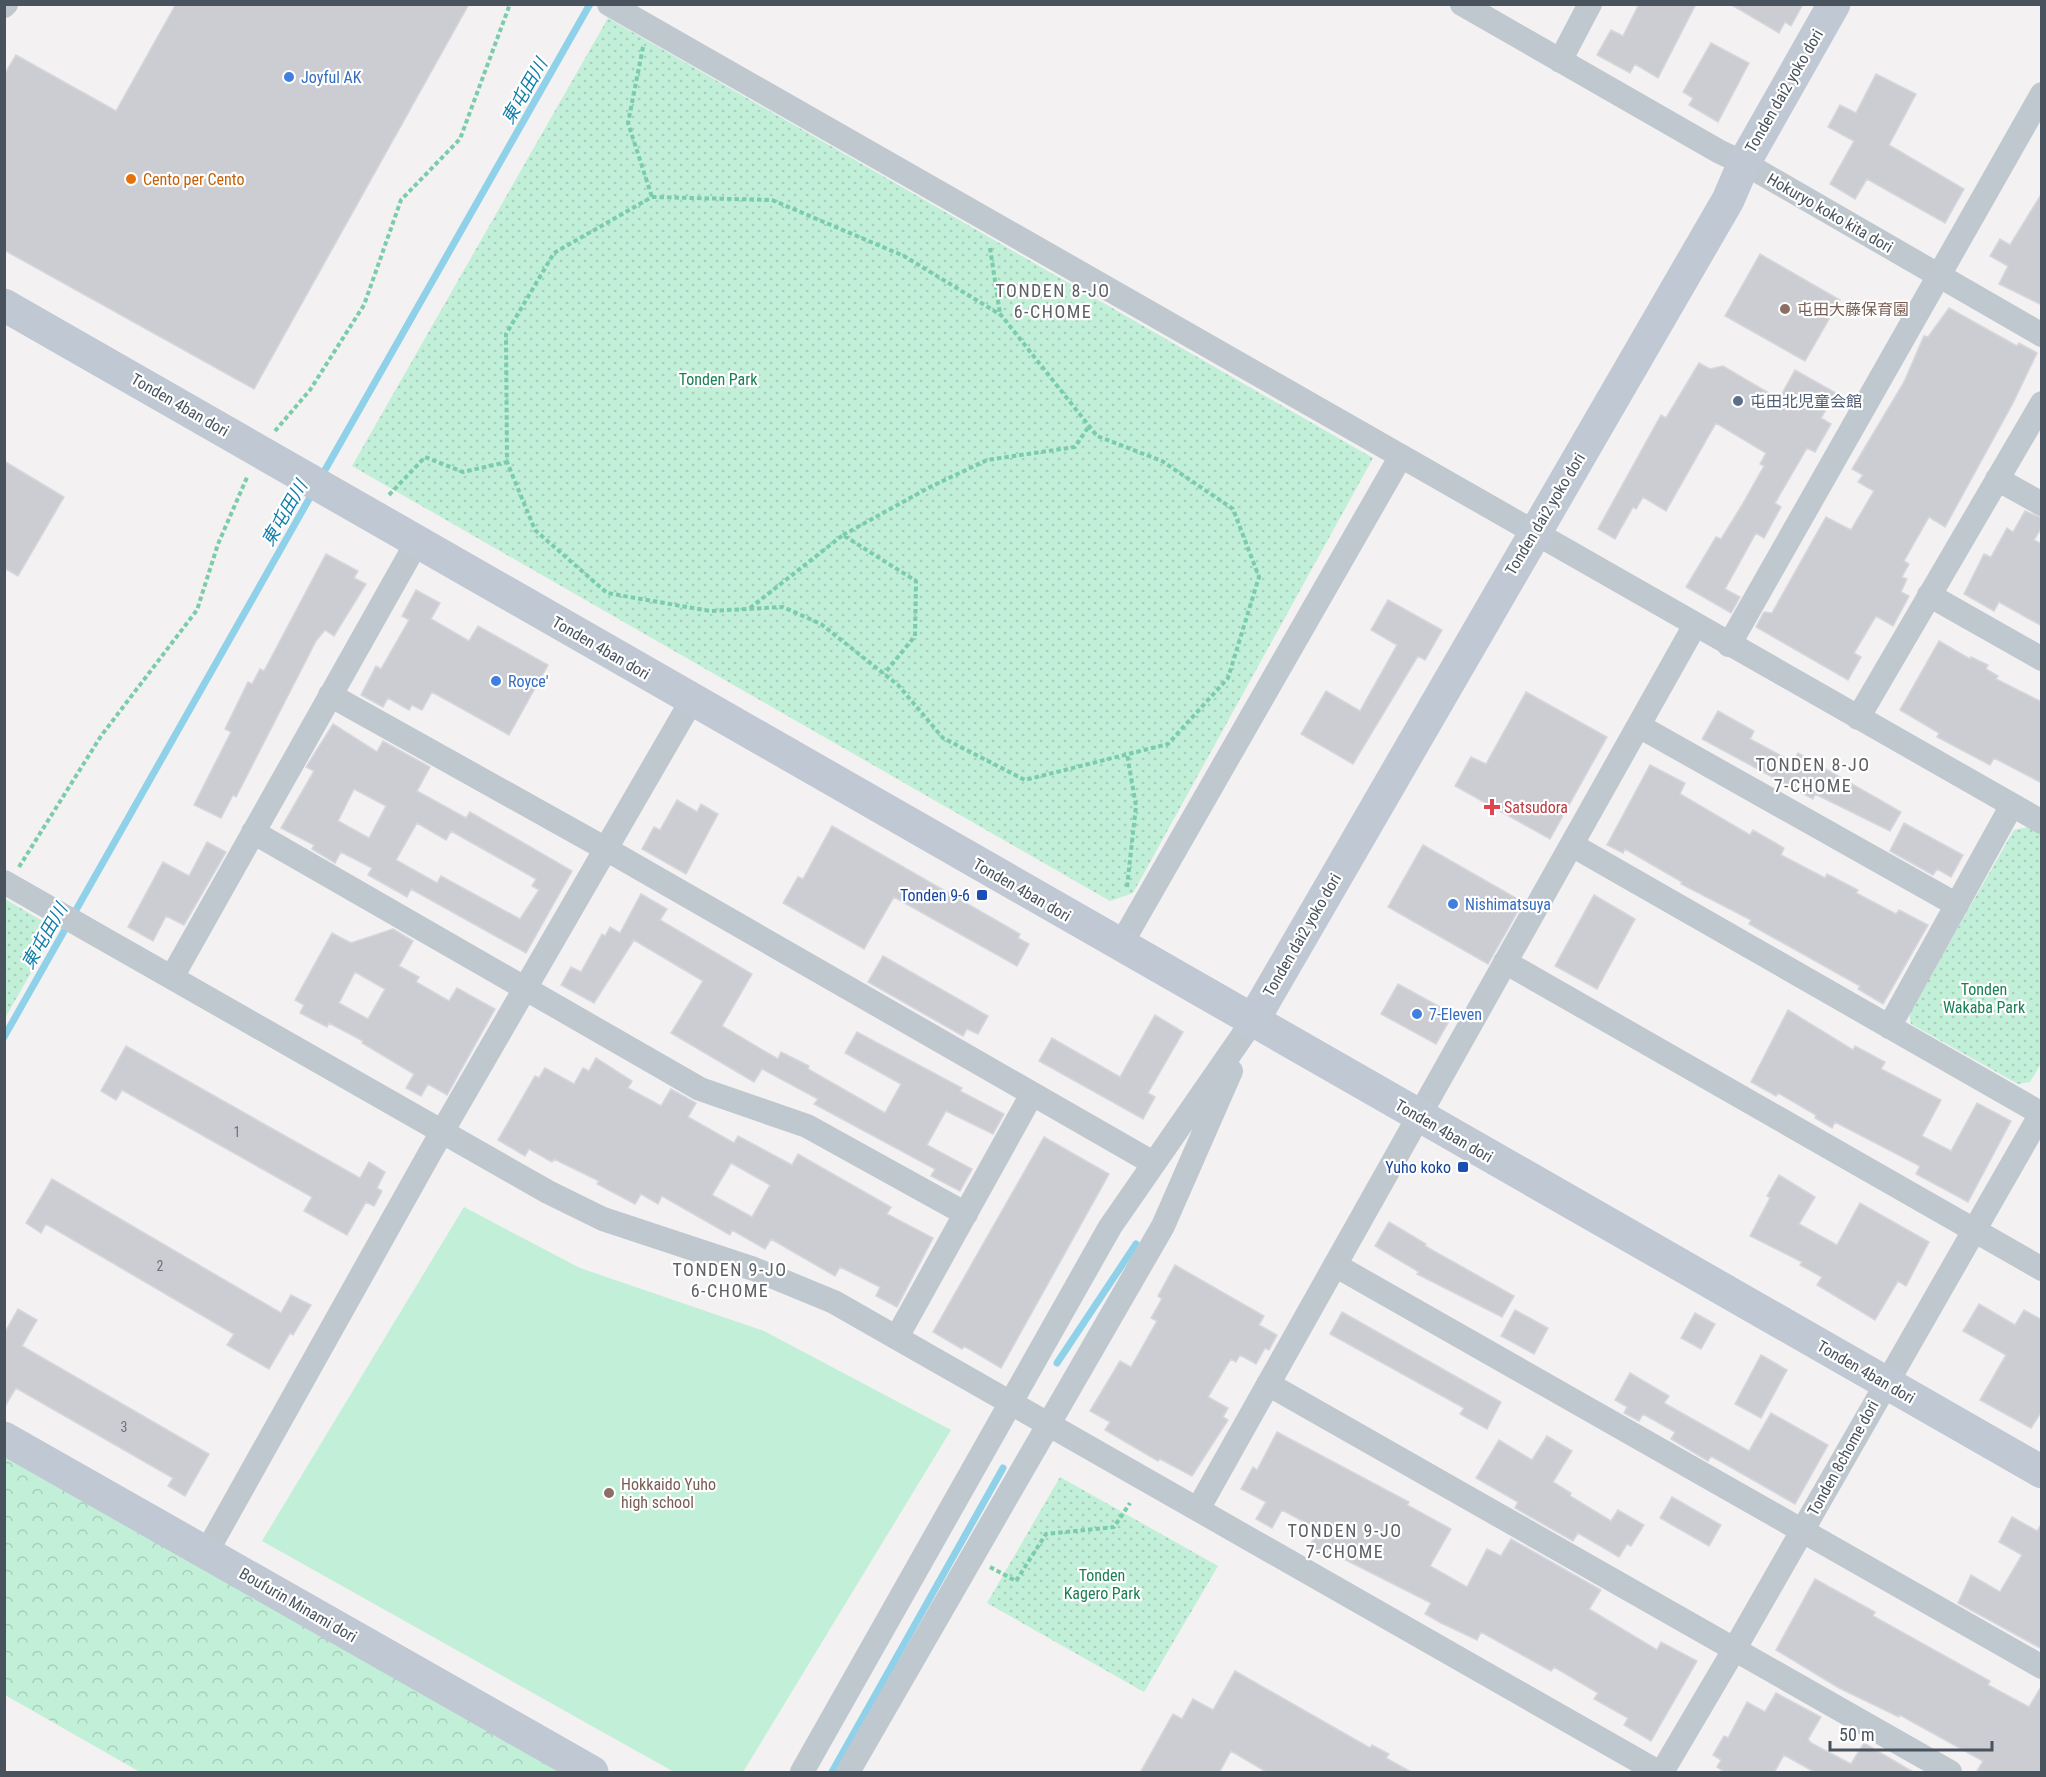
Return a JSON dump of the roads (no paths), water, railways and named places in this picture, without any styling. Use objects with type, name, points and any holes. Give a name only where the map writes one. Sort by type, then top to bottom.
[{"type":"street","name":"Hokuryo koko kita dori","points":[[1462,4],[2042,335]]},
{"type":"street","points":[[1560,61],[1590,4]]},
{"type":"street","name":"Tonden dai2 yoko dori","points":[[1252,1022],[1533,532],[1728,200],[1744,163],[1834,4]]},
{"type":"street","points":[[612,6],[2042,822]]},
{"type":"street","points":[[1729,645],[2042,94]]},
{"type":"street","name":"Tonden 4ban dori","points":[[4,305],[1252,1022],[2042,1472]]},
{"type":"street","points":[[1858,718],[2042,402]]},
{"type":"street","points":[[1120,946],[1401,456]]},
{"type":"street","points":[[1997,479],[2042,504]]},
{"type":"street","points":[[172,977],[417,542]]},
{"type":"street","points":[[1929,596],[2042,659]]},
{"type":"street","points":[[1198,1509],[1695,625]]},
{"type":"street","points":[[330,695],[606,849],[1153,1162]]},
{"type":"street","points":[[206,1553],[442,1132],[692,700]]},
{"type":"street","points":[[1639,726],[1957,905]]},
{"type":"street","points":[[1889,1027],[2012,806]]},
{"type":"street","points":[[253,832],[700,1089],[807,1126],[966,1214]]},
{"type":"street","points":[[1572,845],[2041,1113]]},
{"type":"street","points":[[9,878],[53,909],[548,1192],[603,1219],[754,1269],[834,1302],[1660,1773]]},
{"type":"street","points":[[1505,962],[2042,1269]]},
{"type":"street","points":[[802,1773],[1110,1227],[1252,1022]]},
{"type":"street","points":[[848,1773],[1163,1226],[1252,1022]]},
{"type":"street","points":[[897,1337],[1032,1094]]},
{"type":"street","name":"Tonden 8chome dori","points":[[1660,1773],[1734,1650],[2041,1113]]},
{"type":"street","points":[[1335,1265],[2042,1667]]},
{"type":"street","points":[[1268,1384],[1950,1773]]},
{"type":"street","name":"Boufurin Minami dori","points":[[4,1438],[591,1773]]},
{"type":"waterway","name":"東屯田川","points":[[321,477],[590,4]]},
{"type":"waterway","name":"東屯田川","points":[[4,1037],[313,492]]},
{"type":"waterway","points":[[1057,1363],[1136,1244]]},
{"type":"waterway","points":[[832,1772],[1003,1468]]},
{"type":"place","name":"Joyful AK","points":[[289,77]]},
{"type":"place","name":"Cento per Cento","points":[[131,179]]},
{"type":"place","name":"屯田大藤保育園","points":[[1785,309]]},
{"type":"place","name":"屯田北児童会館","points":[[1738,401]]},
{"type":"place","name":"Royce'","points":[[496,681]]},
{"type":"place","name":"Satsudora","points":[[1492,807]]},
{"type":"place","name":"Tonden 9-6","points":[[982,895]]},
{"type":"place","name":"Nishimatsuya","points":[[1453,904]]},
{"type":"place","name":"7-Eleven","points":[[1417,1014]]},
{"type":"place","name":"Yuho koko","points":[[1463,1167]]},
{"type":"place","name":"Hokkaido Yuho high school","points":[[609,1493]]},
{"type":"district","name":"TONDEN 8-JO 6-CHOME","points":[[1053,300]]},
{"type":"district","name":"TONDEN 8-JO 7-CHOME","points":[[1813,774]]},
{"type":"district","name":"TONDEN 9-JO 6-CHOME","points":[[730,1279]]},
{"type":"district","name":"TONDEN 9-JO 7-CHOME","points":[[1345,1540]]},
{"type":"park label","name":"Tonden Park","points":[[718,379]]},
{"type":"park label","name":"Tonden Wakaba Park","points":[[1984,998]]},
{"type":"park label","name":"Tonden Kagero Park","points":[[1102,1584]]}]
